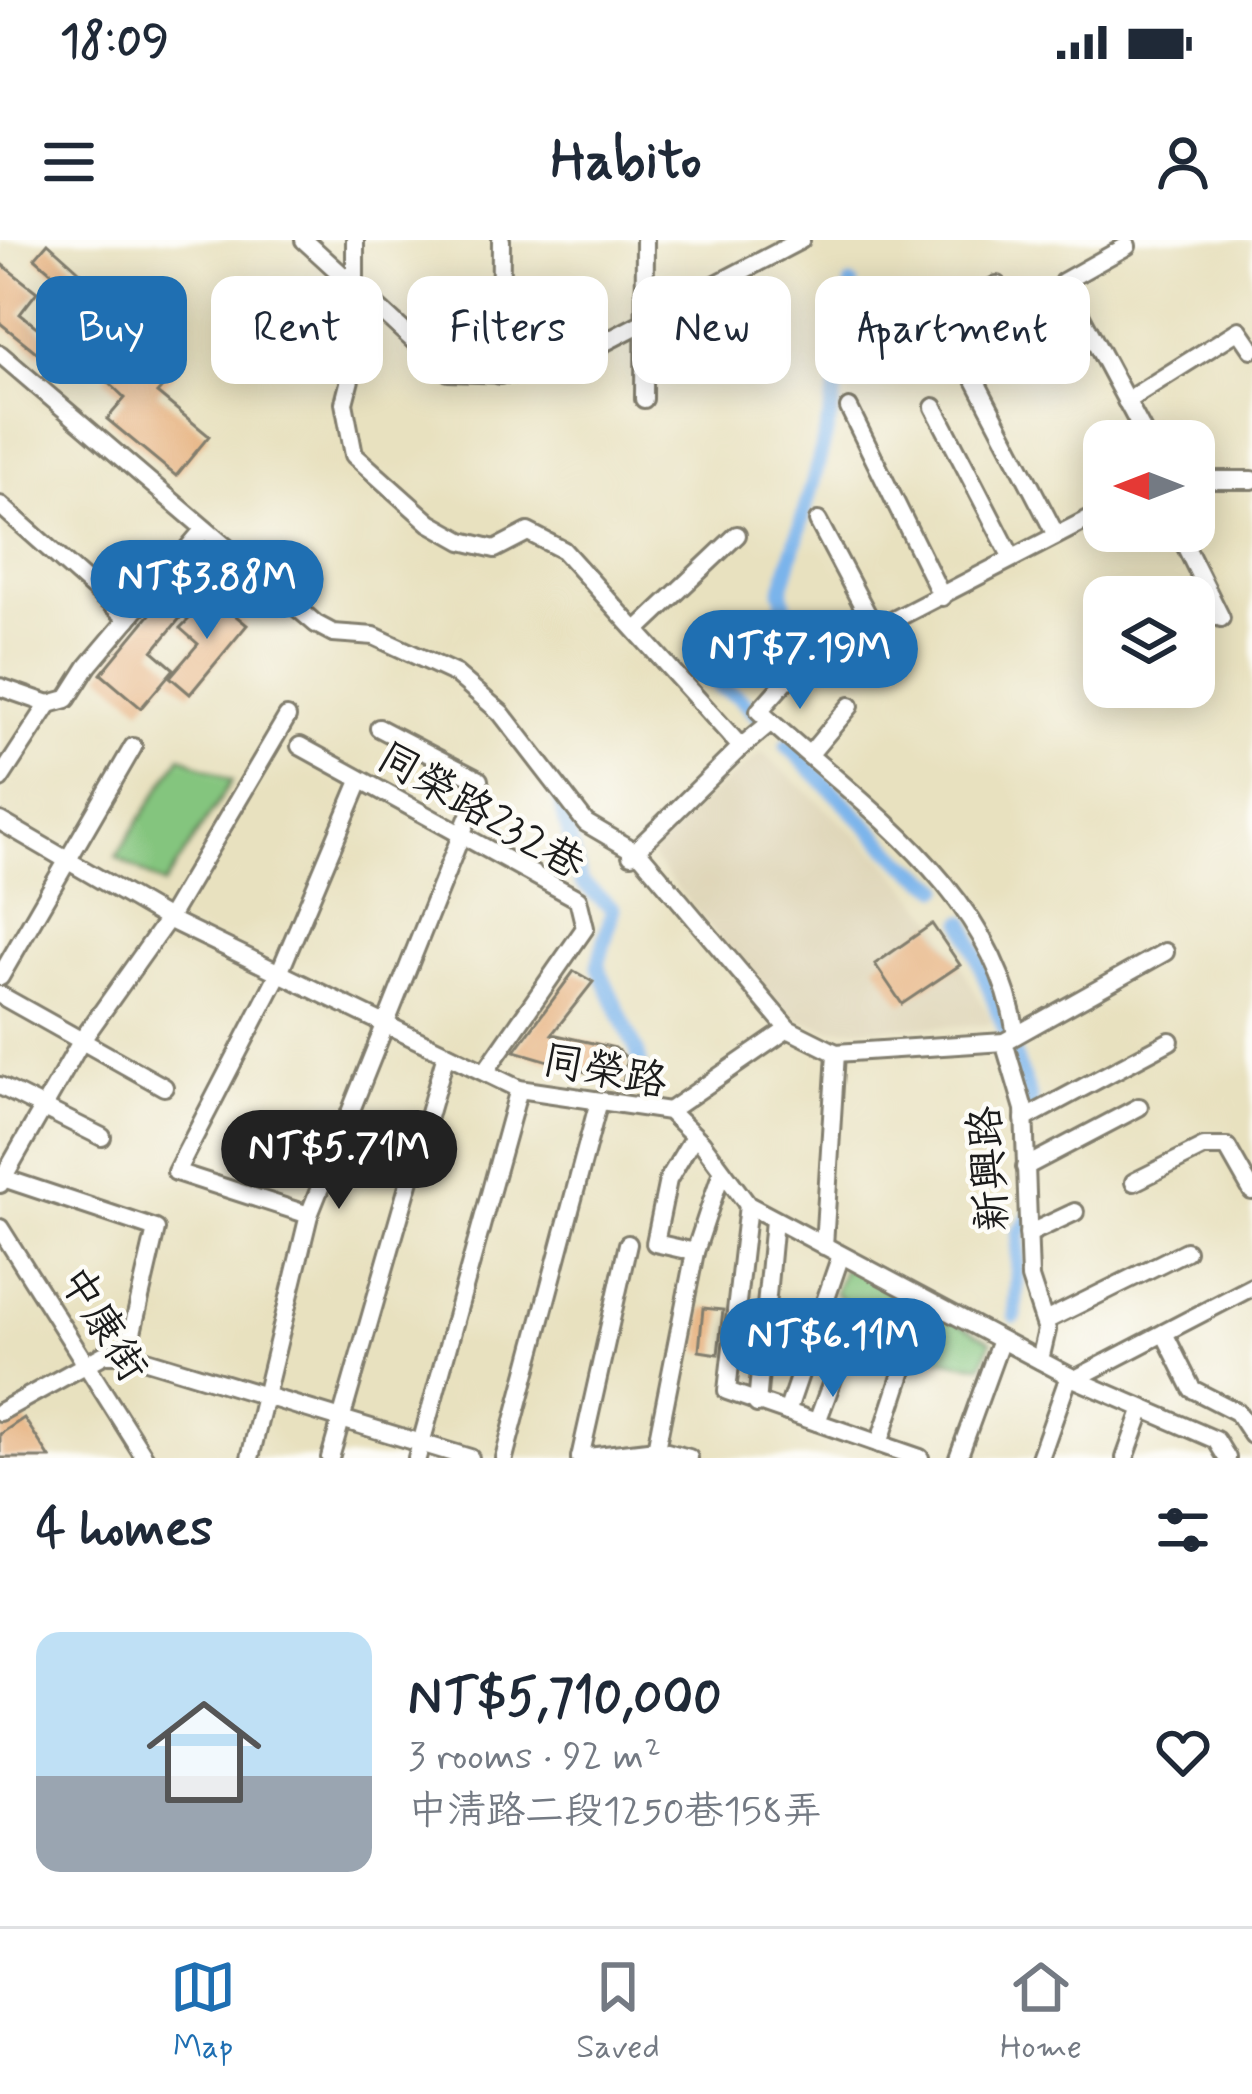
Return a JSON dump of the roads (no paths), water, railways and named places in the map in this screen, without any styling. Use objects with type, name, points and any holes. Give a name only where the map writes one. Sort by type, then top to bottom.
[{"type":"street","points":[[304,240],[345,276]]},
{"type":"street","points":[[355,240],[355,276]]},
{"type":"street","points":[[501,240],[501,276]]},
{"type":"street","points":[[645,240],[645,276]]},
{"type":"street","points":[[731,276],[801,240]]},
{"type":"street","points":[[1127,246],[1063,282],[1136,420]]},
{"type":"street","points":[[383,311],[407,334]]},
{"type":"street","points":[[1126,401],[1239,330],[1252,349]]},
{"type":"street","points":[[0,354],[333,634],[374,636],[456,674],[501,713],[586,823],[632,855],[642,856],[788,1028],[836,1053],[1010,1038],[1165,952]]},
{"type":"street","points":[[349,384],[344,403],[354,455],[430,523],[462,541],[495,549],[528,532],[563,550],[741,747]]},
{"type":"street","points":[[644,384],[644,400]]},
{"type":"street","points":[[977,384],[1056,536]]},
{"type":"street","points":[[934,407],[1012,558]]},
{"type":"street","points":[[849,408],[942,597]]},
{"type":"street","points":[[1215,480],[1252,480]]},
{"type":"street","points":[[0,505],[128,619]]},
{"type":"street","points":[[818,521],[874,627]]},
{"type":"street","points":[[632,855],[771,722],[759,711],[839,621],[854,632],[874,627],[942,597],[1083,522]]},
{"type":"street","points":[[0,687],[49,704],[67,699],[204,529]]},
{"type":"street","points":[[638,629],[737,535]]},
{"type":"street","points":[[1188,552],[1221,619]]},
{"type":"street","points":[[0,779],[49,704]]},
{"type":"street","points":[[809,755],[850,706]]},
{"type":"street","points":[[127,1354],[156,1229],[2,1181],[82,1040],[168,919],[287,717]]},
{"type":"street","name":"新興路","points":[[771,722],[955,889],[1009,988],[1010,1038],[1024,1119],[1030,1278],[1045,1321],[1040,1360]]},
{"type":"street","points":[[250,1458],[309,1215],[479,780],[380,728]]},
{"type":"street","points":[[0,977],[134,746]]},
{"type":"street","name":"同榮路232巷","points":[[300,746],[578,899],[586,912],[586,928],[485,1072]]},
{"type":"street","points":[[309,1215],[176,1172],[280,971],[360,781]]},
{"type":"street","name":"同榮路","points":[[0,821],[168,919],[519,1089],[669,1111],[748,1204],[1072,1377],[1216,1440],[1227,1458]]},
{"type":"street","points":[[0,995],[164,1087]]},
{"type":"street","points":[[669,1111],[788,1028]]},
{"type":"street","points":[[1024,1119],[1171,1041]]},
{"type":"street","points":[[788,1412],[832,1251],[836,1053]]},
{"type":"street","points":[[330,1458],[446,1054]]},
{"type":"street","points":[[0,1086],[102,1137]]},
{"type":"street","points":[[419,1451],[519,1089]]},
{"type":"street","points":[[504,1458],[598,1102]]},
{"type":"street","points":[[1025,1167],[1139,1106]]},
{"type":"street","points":[[694,1136],[668,1180],[655,1243],[695,1252]]},
{"type":"street","points":[[1134,1182],[1204,1147],[1227,1147],[1252,1191]]},
{"type":"street","points":[[656,1449],[695,1252],[722,1171]]},
{"type":"street","points":[[748,1204],[727,1391],[920,1458]]},
{"type":"street","points":[[1028,1234],[1075,1212]]},
{"type":"street","points":[[757,1404],[774,1220]]},
{"type":"street","name":"中康街","points":[[0,1228],[89,1362],[145,1458]]},
{"type":"street","points":[[628,1244],[580,1458],[656,1449],[689,1458]]},
{"type":"street","points":[[1045,1321],[1186,1251]]},
{"type":"street","points":[[1040,1458],[1072,1377],[1252,1287]]},
{"type":"street","points":[[818,1422],[856,1317]]},
{"type":"street","points":[[1164,1333],[1192,1389],[1249,1423]]},
{"type":"street","points":[[958,1458],[1001,1340]]},
{"type":"street","points":[[879,1444],[910,1349]]},
{"type":"street","points":[[0,1412],[105,1354],[127,1354],[267,1393],[419,1451],[470,1458]]},
{"type":"street","points":[[1125,1458],[1143,1408]]},
{"type":"waterway","points":[[766,724],[738,696],[719,687],[785,602],[781,592],[837,384]]},
{"type":"waterway","points":[[787,745],[903,862],[940,888]]},
{"type":"waterway","points":[[558,792],[581,882],[613,909],[598,966],[638,1054],[644,1085]]},
{"type":"waterway","points":[[964,922],[1030,1097],[1031,1120]]},
{"type":"waterway","points":[[1015,1316],[1019,1233],[1031,1215]]}]
